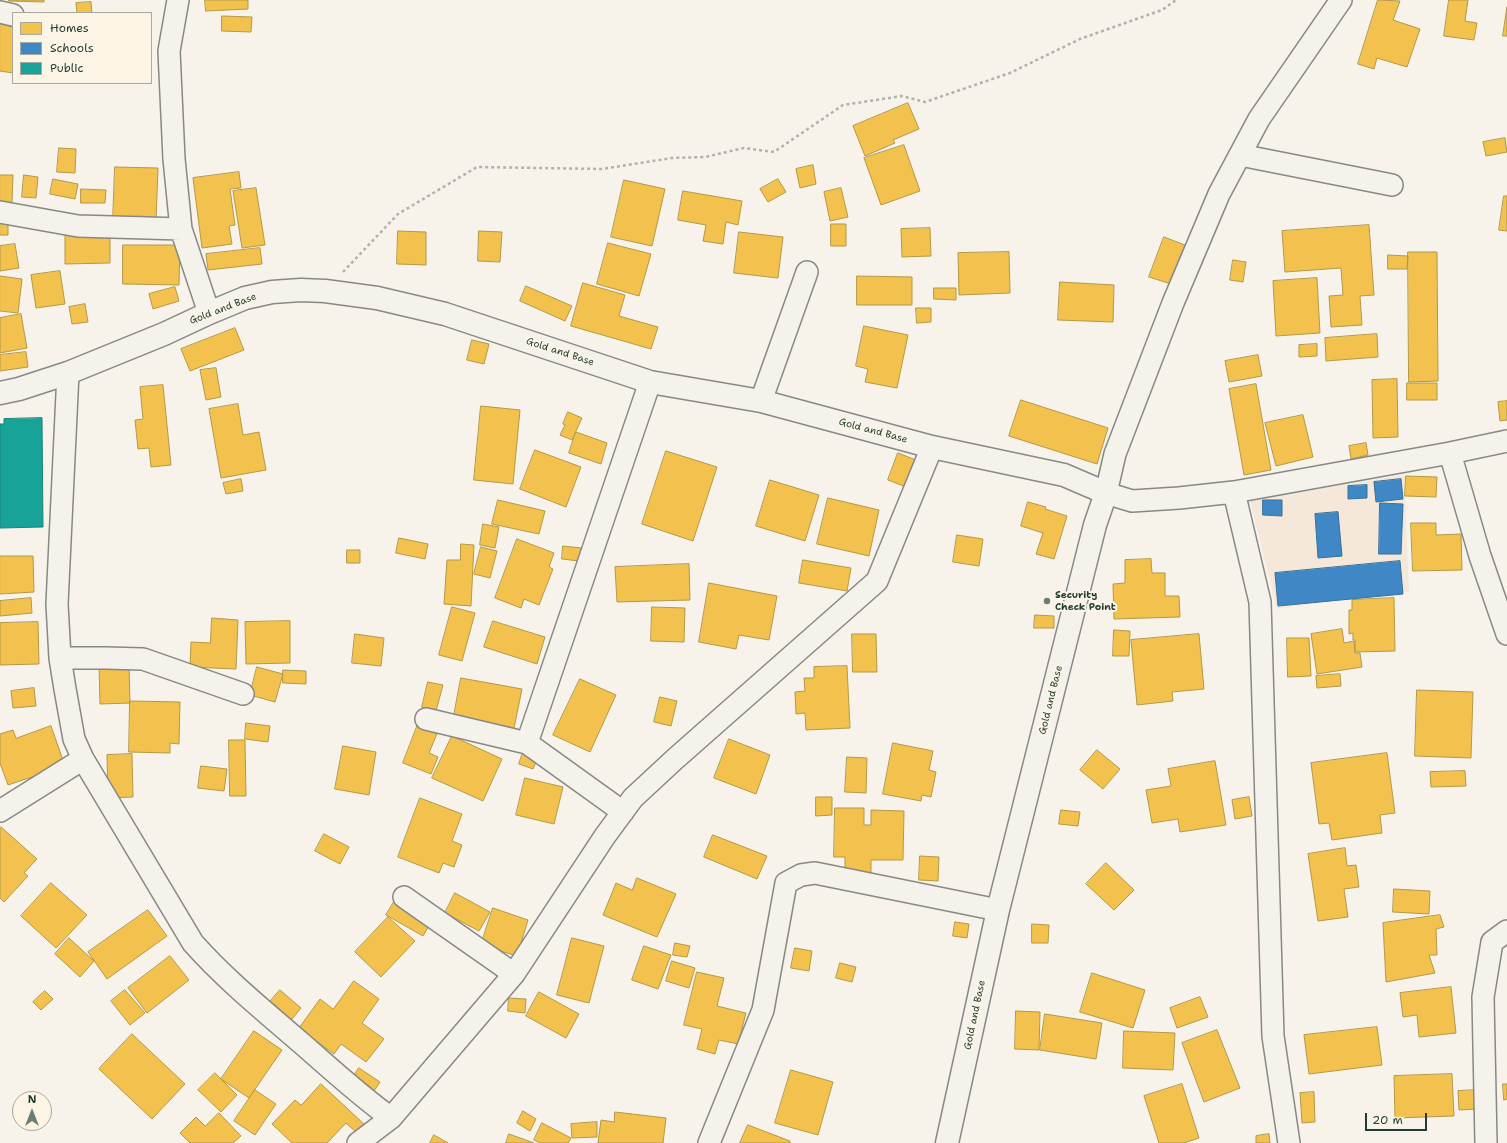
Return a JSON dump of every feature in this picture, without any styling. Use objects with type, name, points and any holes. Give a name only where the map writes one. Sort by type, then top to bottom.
[{"type":"main road","name":"Gold and Base","points":[[0,393],[19,389],[68,373],[164,334],[245,298],[272,292],[301,290],[325,291],[377,298],[445,314],[650,382],[761,401],[932,447],[1064,475],[1106,493],[1093,533],[998,910],[947,1143]]},
{"type":"street","points":[[178,0],[160,51],[182,229],[209,313]]},
{"type":"street","points":[[1341,0],[1258,119],[1219,194],[1173,303],[1115,454],[1106,493],[1132,501],[1234,492],[1450,453],[1507,441]]},
{"type":"street","points":[[0,12],[12,15]]},
{"type":"street","points":[[1240,155],[1392,185]]},
{"type":"street","points":[[0,212],[78,226],[182,229]]},
{"type":"street","points":[[761,401],[807,272]]},
{"type":"street","points":[[68,373],[58,604],[60,658],[74,739],[83,759],[193,942],[212,965],[364,1099],[390,1118]]},
{"type":"street","points":[[527,743],[650,382]]},
{"type":"street","points":[[358,1143],[390,1118],[514,974],[605,836],[633,798],[675,759],[877,581],[932,447]]},
{"type":"street","points":[[1450,453],[1480,556],[1507,634]]},
{"type":"street","points":[[1234,492],[1260,602],[1273,1036],[1289,1143]]},
{"type":"street","points":[[60,658],[143,660],[243,694]]},
{"type":"street","points":[[426,719],[527,743],[623,812]]},
{"type":"street","points":[[0,811],[83,759]]},
{"type":"street","points":[[710,1143],[763,1010],[786,883],[801,875],[815,873],[998,910]]},
{"type":"street","points":[[404,897],[514,974]]},
{"type":"street","points":[[1486,1143],[1483,997],[1492,942],[1507,931]]},
{"type":"path","points":[[325,291],[398,214],[477,167],[602,169],[672,158],[705,157],[744,148],[774,152],[843,105],[902,96],[924,102],[1010,73],[1080,38],[1162,10],[1176,0]]},
{"type":"shaded area","points":[[1404,475],[1409,592],[1392,592],[1277,609],[1250,500]]},
{"type":"building: Homes","points":[[44,0],[44,2],[9,1]]},
{"type":"building: Homes","points":[[205,0],[248,0],[248,9],[206,11]]},
{"type":"building: Homes","points":[[1378,0],[1400,1],[1393,20],[1420,29],[1407,67],[1377,58],[1374,69],[1358,64]]},
{"type":"building: Homes","points":[[1449,0],[1468,0],[1465,21],[1477,23],[1474,40],[1444,36]]},
{"type":"building: Homes","points":[[91,2],[92,12],[77,12],[76,3]]},
{"type":"building: Homes","points":[[1507,7],[1507,36],[1503,36]]},
{"type":"building: Homes","points":[[222,16],[252,17],[251,32],[222,31]]},
{"type":"building: Homes","points":[[0,24],[12,27],[12,73],[0,71]]},
{"type":"building: Homes","points":[[908,103],[919,129],[893,140],[895,143],[865,156],[853,126]]},
{"type":"building: Homes","points":[[1505,138],[1507,152],[1486,156],[1483,142]]},
{"type":"building: Homes","points":[[904,145],[920,191],[881,205],[864,158]]},
{"type":"building: Homes","points":[[59,148],[76,149],[75,173],[57,172]]},
{"type":"building: Homes","points":[[813,165],[816,184],[800,188],[796,169]]},
{"type":"building: Homes","points":[[115,167],[158,168],[156,221],[113,220]]},
{"type":"building: Homes","points":[[239,172],[241,188],[230,189],[235,225],[229,226],[232,244],[202,248],[193,178]]},
{"type":"building: Homes","points":[[0,175],[13,175],[12,203],[0,203]]},
{"type":"building: Homes","points":[[24,175],[38,177],[36,198],[22,197]]},
{"type":"building: Homes","points":[[53,179],[78,184],[75,199],[50,194]]},
{"type":"building: Homes","points":[[778,179],[786,192],[768,202],[760,189]]},
{"type":"building: Homes","points":[[624,180],[665,189],[652,246],[611,237]]},
{"type":"building: Homes","points":[[256,188],[265,245],[242,248],[233,191]]},
{"type":"building: Homes","points":[[841,188],[848,217],[830,221],[824,192]]},
{"type":"building: Homes","points":[[81,189],[106,190],[105,203],[81,203]]},
{"type":"building: Homes","points":[[683,191],[742,201],[738,225],[726,222],[723,244],[703,241],[706,225],[678,220]]},
{"type":"building: Homes","points":[[1504,196],[1507,196],[1507,231],[1499,230]]},
{"type":"building: Homes","points":[[0,223],[8,223],[8,235],[0,235]]},
{"type":"building: Homes","points":[[831,224],[846,224],[846,246],[831,246]]},
{"type":"building: Homes","points":[[1369,225],[1374,295],[1360,296],[1362,325],[1331,327],[1329,296],[1343,295],[1341,268],[1285,272],[1282,231]]},
{"type":"building: Homes","points":[[930,228],[931,256],[902,257],[901,229]]},
{"type":"building: Homes","points":[[398,231],[426,232],[426,265],[397,264]]},
{"type":"building: Homes","points":[[479,231],[502,232],[500,262],[478,261]]},
{"type":"building: Homes","points":[[739,232],[783,237],[778,278],[734,273]]},
{"type":"building: Homes","points":[[110,234],[110,263],[65,264],[65,235]]},
{"type":"building: Homes","points":[[1164,237],[1185,245],[1171,284],[1149,277]]},
{"type":"building: Homes","points":[[608,243],[651,254],[639,296],[597,284]]},
{"type":"building: Homes","points":[[15,244],[19,268],[0,271],[0,246]]},
{"type":"building: Homes","points":[[123,245],[180,245],[179,285],[123,284]]},
{"type":"building: Homes","points":[[260,248],[262,264],[208,270],[206,254]]},
{"type":"building: Homes","points":[[1009,252],[1010,293],[959,295],[958,253]]},
{"type":"building: Homes","points":[[1408,252],[1437,252],[1438,381],[1409,382]]},
{"type":"building: Homes","points":[[1388,255],[1408,256],[1407,269],[1388,269]]},
{"type":"building: Homes","points":[[1233,260],[1246,262],[1243,282],[1230,280]]},
{"type":"building: Homes","points":[[60,271],[65,304],[36,308],[31,275]]},
{"type":"building: Homes","points":[[0,276],[22,279],[18,313],[0,311]]},
{"type":"building: Homes","points":[[857,276],[912,277],[912,305],[857,305]]},
{"type":"building: Homes","points":[[1317,278],[1320,333],[1276,336],[1273,281]]},
{"type":"building: Homes","points":[[1060,282],[1114,285],[1113,322],[1058,320]]},
{"type":"building: Homes","points":[[583,283],[625,295],[619,316],[658,327],[651,349],[571,326]]},
{"type":"building: Homes","points":[[526,286],[572,306],[565,321],[520,301]]},
{"type":"building: Homes","points":[[175,287],[179,301],[153,309],[149,294]]},
{"type":"building: Homes","points":[[934,288],[956,288],[956,300],[934,299]]},
{"type":"building: Homes","points":[[85,304],[88,322],[72,324],[69,307]]},
{"type":"building: Homes","points":[[916,308],[931,308],[931,322],[917,323]]},
{"type":"building: Homes","points":[[21,314],[27,348],[0,353],[0,318]]},
{"type":"building: Homes","points":[[864,326],[908,335],[897,388],[865,382],[868,369],[856,366]]},
{"type":"building: Homes","points":[[235,328],[244,350],[190,371],[181,349]]},
{"type":"building: Homes","points":[[1377,334],[1378,357],[1326,361],[1325,338]]},
{"type":"building: Homes","points":[[472,340],[489,344],[484,364],[467,360]]},
{"type":"building: Homes","points":[[1317,344],[1317,356],[1299,357],[1299,345]]},
{"type":"building: Homes","points":[[26,352],[28,367],[0,371],[0,355]]},
{"type":"building: Homes","points":[[1258,355],[1262,376],[1229,382],[1225,361]]},
{"type":"building: Homes","points":[[216,368],[221,397],[206,400],[200,370]]},
{"type":"building: Homes","points":[[1397,379],[1398,437],[1373,438],[1372,380]]},
{"type":"building: Homes","points":[[1407,383],[1437,383],[1437,400],[1407,400]]},
{"type":"building: Homes","points":[[1256,384],[1271,470],[1244,475],[1229,389]]},
{"type":"building: Homes","points":[[163,385],[171,465],[151,467],[149,448],[138,449],[135,420],[143,419],[140,387]]},
{"type":"building: Homes","points":[[1021,400],[1108,428],[1097,464],[1009,436]]},
{"type":"building: Homes","points":[[1507,401],[1507,420],[1500,421],[1498,402]]},
{"type":"building: Homes","points":[[238,404],[243,435],[259,432],[266,470],[221,478],[209,409]]},
{"type":"building: Homes","points":[[481,406],[520,410],[513,484],[474,480]]},
{"type":"building: Homes","points":[[568,412],[582,418],[572,440],[560,435],[565,425],[563,424]]},
{"type":"building: Homes","points":[[1303,415],[1313,457],[1276,466],[1265,423]]},
{"type":"building: Homes","points":[[576,432],[607,443],[601,464],[569,453]]},
{"type":"building: Homes","points":[[1366,443],[1368,455],[1351,459],[1349,446]]},
{"type":"building: Homes","points":[[535,450],[581,467],[566,507],[520,489]]},
{"type":"building: Homes","points":[[666,451],[717,467],[693,541],[642,524]]},
{"type":"building: Homes","points":[[898,453],[916,460],[906,487],[888,480]]},
{"type":"building: Homes","points":[[1406,476],[1437,477],[1436,497],[1405,496]]},
{"type":"building: Homes","points":[[241,479],[243,491],[226,494],[223,483]]},
{"type":"building: Homes","points":[[770,480],[819,495],[805,541],[756,526]]},
{"type":"building: Homes","points":[[828,498],[879,510],[869,556],[817,544]]},
{"type":"building: Homes","points":[[498,500],[545,511],[539,534],[492,524]]},
{"type":"building: Homes","points":[[1028,502],[1046,507],[1045,509],[1067,516],[1054,559],[1036,554],[1043,533],[1021,526]]},
{"type":"building: Homes","points":[[1411,523],[1436,523],[1436,535],[1461,534],[1462,570],[1413,571]]},
{"type":"building: Homes","points":[[483,524],[499,527],[495,548],[480,545]]},
{"type":"building: Homes","points":[[957,535],[983,539],[979,566],[953,562]]},
{"type":"building: Homes","points":[[399,538],[428,544],[425,559],[396,553]]},
{"type":"building: Homes","points":[[517,539],[554,553],[549,567],[553,569],[539,605],[524,599],[521,608],[495,598]]},
{"type":"building: Homes","points":[[461,544],[474,545],[471,606],[444,604],[447,560],[460,560]]},
{"type":"building: Homes","points":[[563,546],[581,548],[579,561],[562,559]]},
{"type":"building: Homes","points":[[481,547],[497,551],[490,578],[474,574]]},
{"type":"building: Homes","points":[[347,550],[360,550],[360,563],[347,563]]},
{"type":"building: Homes","points":[[0,556],[33,556],[34,592],[0,594]]},
{"type":"building: Homes","points":[[1151,559],[1152,573],[1165,573],[1165,596],[1179,596],[1180,617],[1114,619],[1113,584],[1125,583],[1125,560]]},
{"type":"building: Homes","points":[[803,560],[851,568],[847,591],[799,583]]},
{"type":"building: Homes","points":[[689,564],[690,600],[617,602],[615,567]]},
{"type":"building: Homes","points":[[709,583],[777,596],[769,640],[739,635],[736,649],[699,642]]},
{"type":"building: Homes","points":[[31,598],[32,613],[0,616],[0,601]]},
{"type":"building: Homes","points":[[1394,598],[1395,651],[1355,652],[1355,640],[1353,640],[1353,633],[1349,634],[1349,610],[1352,610],[1352,600]]},
{"type":"building: Homes","points":[[452,607],[475,613],[462,661],[439,655]]},
{"type":"building: Homes","points":[[652,607],[685,608],[684,642],[651,641]]},
{"type":"building: Homes","points":[[1035,615],[1054,616],[1054,628],[1034,628]]},
{"type":"building: Homes","points":[[212,618],[238,620],[236,669],[190,667],[191,642],[210,643]]},
{"type":"building: Homes","points":[[290,621],[290,663],[246,664],[245,622]]},
{"type":"building: Homes","points":[[493,621],[545,637],[537,664],[484,647]]},
{"type":"building: Homes","points":[[38,622],[39,664],[0,665],[0,623]]},
{"type":"building: Homes","points":[[1342,629],[1344,643],[1354,641],[1355,653],[1360,653],[1362,667],[1317,674],[1311,634]]},
{"type":"building: Homes","points":[[1114,630],[1130,631],[1129,656],[1113,656]]},
{"type":"building: Homes","points":[[355,634],[384,638],[381,666],[352,663]]},
{"type":"building: Homes","points":[[852,634],[876,634],[877,672],[853,672]]},
{"type":"building: Homes","points":[[1199,634],[1204,689],[1172,692],[1173,701],[1137,705],[1131,640]]},
{"type":"building: Homes","points":[[1287,638],[1309,638],[1311,676],[1288,677]]},
{"type":"building: Homes","points":[[129,664],[130,703],[100,704],[99,665]]},
{"type":"building: Homes","points":[[847,666],[850,728],[806,730],[805,713],[796,714],[795,692],[805,691],[804,678],[814,678],[814,667]]},
{"type":"building: Homes","points":[[257,667],[283,674],[275,702],[250,695]]},
{"type":"building: Homes","points":[[283,670],[306,671],[306,684],[283,683]]},
{"type":"building: Homes","points":[[1340,674],[1341,686],[1317,688],[1316,676]]},
{"type":"building: Homes","points":[[461,678],[522,689],[514,728],[454,716]]},
{"type":"building: Homes","points":[[580,679],[616,695],[590,752],[553,735]]},
{"type":"building: Homes","points":[[428,682],[443,685],[436,711],[422,707]]},
{"type":"building: Homes","points":[[34,688],[36,706],[13,708],[11,691]]},
{"type":"building: Homes","points":[[1417,690],[1473,692],[1471,758],[1415,756]]},
{"type":"building: Homes","points":[[660,697],[677,701],[671,726],[654,722]]},
{"type":"building: Homes","points":[[130,701],[180,702],[179,744],[170,743],[170,753],[129,752]]},
{"type":"building: Homes","points":[[246,723],[270,726],[268,742],[245,739]]},
{"type":"building: Homes","points":[[418,724],[438,731],[429,753],[438,757],[431,774],[403,763]]},
{"type":"building: Homes","points":[[51,726],[65,766],[8,785],[0,763],[0,734],[13,730],[16,738]]},
{"type":"building: Homes","points":[[452,736],[502,759],[483,801],[432,778]]},
{"type":"building: Homes","points":[[729,739],[770,755],[756,794],[714,778]]},
{"type":"building: Homes","points":[[229,740],[245,740],[246,796],[230,796]]},
{"type":"building: Homes","points":[[893,743],[933,751],[929,770],[936,772],[931,797],[922,795],[921,801],[883,794]]},
{"type":"building: Homes","points":[[343,746],[376,752],[369,795],[335,789]]},
{"type":"building: Homes","points":[[524,749],[539,755],[533,769],[519,764]]},
{"type":"building: Homes","points":[[1097,750],[1120,769],[1103,789],[1080,770]]},
{"type":"building: Homes","points":[[1387,753],[1395,813],[1380,815],[1382,833],[1332,840],[1329,823],[1319,824],[1311,763]]},
{"type":"building: Homes","points":[[132,754],[133,797],[108,798],[107,755]]},
{"type":"building: Homes","points":[[847,757],[867,758],[866,793],[845,792]]},
{"type":"building: Homes","points":[[1215,761],[1226,825],[1180,832],[1178,819],[1152,823],[1146,790],[1171,786],[1168,769]]},
{"type":"building: Homes","points":[[201,766],[227,769],[224,791],[198,788]]},
{"type":"building: Homes","points":[[1465,771],[1466,786],[1431,787],[1430,772]]},
{"type":"building: Homes","points":[[525,778],[563,787],[554,824],[516,815]]},
{"type":"building: Homes","points":[[816,797],[832,797],[832,815],[816,816]]},
{"type":"building: Homes","points":[[1249,797],[1252,816],[1235,819],[1232,800]]},
{"type":"building: Homes","points":[[420,798],[462,814],[452,841],[462,845],[454,867],[443,863],[439,873],[398,857]]},
{"type":"building: Homes","points":[[835,808],[864,808],[864,825],[871,825],[871,810],[904,811],[903,860],[871,860],[871,873],[845,873],[845,857],[834,857]]},
{"type":"building: Homes","points":[[1061,810],[1080,812],[1078,826],[1059,824]]},
{"type":"building: Homes","points":[[1,827],[37,859],[24,873],[28,876],[4,902],[0,898]]},
{"type":"building: Homes","points":[[324,834],[349,847],[340,864],[315,851]]},
{"type":"building: Homes","points":[[713,835],[767,856],[757,879],[704,857]]},
{"type":"building: Homes","points":[[1345,848],[1347,866],[1356,865],[1359,887],[1344,889],[1348,917],[1318,921],[1308,854]]},
{"type":"building: Homes","points":[[920,856],[939,857],[938,881],[919,880]]},
{"type":"building: Homes","points":[[1106,863],[1134,890],[1114,910],[1086,884]]},
{"type":"building: Homes","points":[[637,878],[676,894],[657,937],[603,915],[616,883],[632,890]]},
{"type":"building: Homes","points":[[51,883],[87,915],[56,948],[21,916]]},
{"type":"building: Homes","points":[[1394,889],[1430,891],[1429,914],[1393,912]]},
{"type":"building: Homes","points":[[455,893],[490,912],[479,931],[445,913]]},
{"type":"building: Homes","points":[[394,902],[430,924],[423,936],[386,915]]},
{"type":"building: Homes","points":[[493,908],[528,920],[517,956],[481,945]]},
{"type":"building: Homes","points":[[148,910],[167,936],[107,979],[88,952]]},
{"type":"building: Homes","points":[[1440,915],[1444,927],[1436,929],[1437,955],[1429,955],[1435,973],[1386,982],[1383,923]]},
{"type":"building: Homes","points":[[388,917],[415,941],[381,977],[355,952]]},
{"type":"building: Homes","points":[[955,922],[969,924],[967,938],[953,936]]},
{"type":"building: Homes","points":[[1032,924],[1049,925],[1048,943],[1032,943]]},
{"type":"building: Homes","points":[[69,938],[94,961],[80,977],[55,954]]},
{"type":"building: Homes","points":[[572,938],[604,946],[589,1003],[557,995]]},
{"type":"building: Homes","points":[[675,943],[690,946],[687,957],[673,955]]},
{"type":"building: Homes","points":[[644,946],[671,955],[658,989],[632,980]]},
{"type":"building: Homes","points":[[795,948],[812,951],[809,971],[791,968]]},
{"type":"building: Homes","points":[[170,956],[189,980],[147,1013],[128,988]]},
{"type":"building: Homes","points":[[672,961],[695,968],[689,988],[666,981]]},
{"type":"building: Homes","points":[[840,963],[856,967],[852,982],[836,978]]},
{"type":"building: Homes","points":[[697,972],[724,978],[717,1006],[746,1013],[738,1044],[719,1040],[715,1054],[697,1049],[702,1029],[684,1025]]},
{"type":"building: Homes","points":[[1092,973],[1145,990],[1133,1028],[1080,1012]]},
{"type":"building: Homes","points":[[354,981],[379,999],[362,1023],[384,1039],[366,1062],[341,1044],[334,1054],[299,1028],[320,999],[333,1009]]},
{"type":"building: Homes","points":[[1451,987],[1456,1033],[1419,1037],[1417,1015],[1403,1017],[1400,993]]},
{"type":"building: Homes","points":[[125,990],[145,1013],[130,1025],[111,1001]]},
{"type":"building: Homes","points":[[280,990],[301,1008],[288,1024],[267,1005]]},
{"type":"building: Homes","points":[[45,991],[53,999],[41,1010],[33,1002]]},
{"type":"building: Homes","points":[[539,992],[579,1014],[566,1038],[526,1016]]},
{"type":"building: Homes","points":[[1200,997],[1208,1017],[1177,1028],[1170,1008]]},
{"type":"building: Homes","points":[[509,998],[526,999],[525,1013],[508,1011]]},
{"type":"building: Homes","points":[[1016,1011],[1040,1012],[1039,1050],[1015,1049]]},
{"type":"building: Homes","points":[[1045,1014],[1102,1023],[1096,1059],[1040,1050]]},
{"type":"building: Homes","points":[[1377,1027],[1382,1065],[1309,1074],[1304,1035]]},
{"type":"building: Homes","points":[[1217,1030],[1240,1088],[1204,1102],[1182,1043]]},
{"type":"building: Homes","points":[[254,1031],[282,1050],[249,1098],[221,1079]]},
{"type":"building: Homes","points":[[1124,1031],[1175,1033],[1173,1070],[1123,1068]]},
{"type":"building: Homes","points":[[132,1034],[185,1084],[152,1119],[99,1069]]},
{"type":"building: Homes","points":[[359,1068],[380,1082],[372,1094],[351,1080]]},
{"type":"building: Homes","points":[[791,1070],[833,1082],[818,1135],[775,1123]]},
{"type":"building: Homes","points":[[215,1073],[237,1095],[221,1112],[198,1090]]},
{"type":"building: Homes","points":[[1452,1074],[1454,1116],[1395,1118],[1394,1076]]},
{"type":"building: Homes","points":[[321,1084],[365,1125],[357,1133],[346,1123],[327,1143],[292,1143],[272,1124],[295,1100],[301,1105]]},
{"type":"building: Homes","points":[[1182,1084],[1199,1138],[1184,1143],[1159,1143],[1144,1096]]},
{"type":"building: Homes","points":[[1503,1084],[1507,1084],[1507,1099],[1504,1100]]},
{"type":"building: Homes","points":[[255,1090],[276,1104],[255,1135],[234,1121]]},
{"type":"building: Homes","points":[[1476,1090],[1477,1109],[1459,1110],[1458,1091]]},
{"type":"building: Homes","points":[[1314,1092],[1315,1122],[1302,1123],[1300,1093]]},
{"type":"building: Homes","points":[[523,1111],[536,1119],[530,1131],[517,1123]]},
{"type":"building: Homes","points":[[615,1112],[666,1118],[663,1143],[598,1143],[601,1120],[614,1122]]},
{"type":"building: Homes","points":[[219,1113],[241,1136],[233,1143],[190,1143],[180,1133],[196,1117],[205,1126]]},
{"type":"building: Homes","points":[[597,1122],[597,1137],[572,1138],[571,1124]]},
{"type":"building: Homes","points":[[542,1123],[571,1138],[568,1143],[540,1143],[534,1140]]},
{"type":"building: Homes","points":[[748,1125],[790,1141],[790,1143],[740,1143]]},
{"type":"building: Homes","points":[[509,1134],[534,1143],[506,1143]]},
{"type":"building: Homes","points":[[1269,1134],[1270,1143],[1256,1143],[1256,1136]]},
{"type":"building: Homes","points":[[434,1135],[448,1143],[430,1143]]},
{"type":"building: Schools","points":[[1401,479],[1403,499],[1376,502],[1374,482]]},
{"type":"building: Schools","points":[[1367,485],[1367,498],[1348,499],[1348,486]]},
{"type":"building: Schools","points":[[1263,500],[1282,500],[1282,516],[1263,515]]},
{"type":"building: Schools","points":[[1380,503],[1403,504],[1401,554],[1379,554]]},
{"type":"building: Schools","points":[[1338,512],[1342,556],[1318,558],[1315,514]]},
{"type":"building: Schools","points":[[1400,561],[1403,594],[1278,606],[1275,573]]},
{"type":"building: Public","points":[[42,418],[43,527],[0,528],[0,424],[4,424],[4,419]]},
{"type":"place","name":"Security Check Point","points":[[1047,601]]}]
